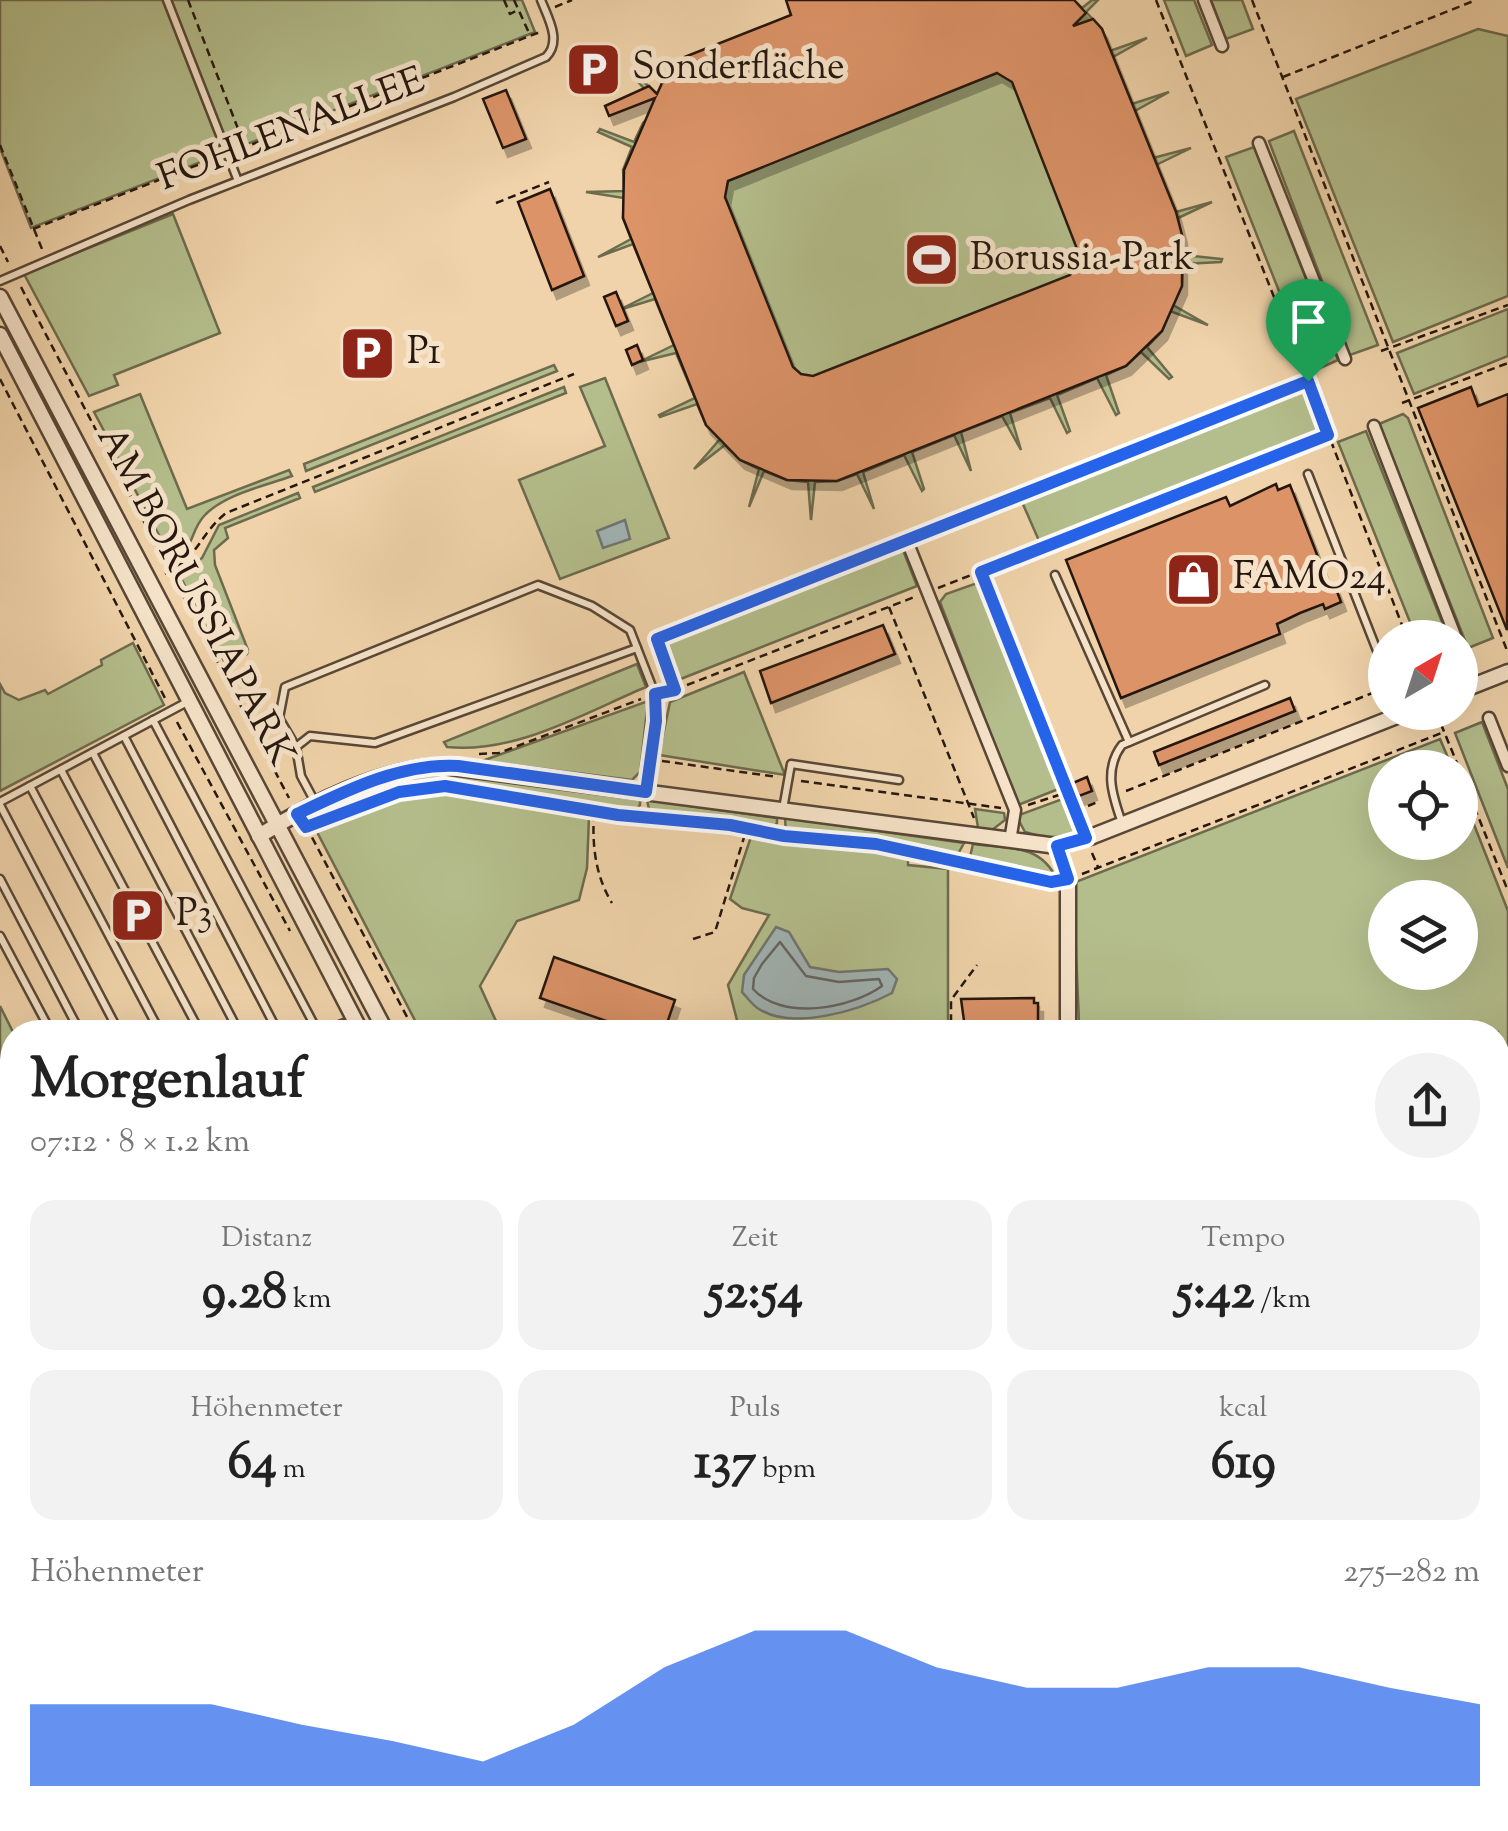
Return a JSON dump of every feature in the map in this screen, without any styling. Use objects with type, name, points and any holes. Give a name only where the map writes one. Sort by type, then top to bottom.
[{"type":"street","points":[[1204,0],[1222,46]]},
{"type":"street","points":[[1259,143],[1345,359]]},
{"type":"street","name":"AM BORUSSIAPARK","points":[[0,297],[380,1020]]},
{"type":"street","name":"AM BORUSSIAPARK","points":[[0,336],[354,1020]]},
{"type":"street","points":[[675,690],[657,639],[1308,381]]},
{"type":"street","points":[[1374,426],[1449,620]]},
{"type":"street","points":[[907,541],[1015,810],[1010,840]]},
{"type":"street","points":[[1478,684],[1508,672]]},
{"type":"street","points":[[1489,718],[1508,766]]},
{"type":"street","points":[[259,836],[316,805],[399,772],[458,766],[1057,846],[1123,824],[1368,727]]},
{"type":"street","points":[[1057,846],[1068,879],[1068,1020]]},
{"type":"lane","points":[[167,0],[238,180]]},
{"type":"lane","name":"FOHLENALLEE","points":[[0,281],[238,180],[553,55],[552,28],[541,0]]},
{"type":"lane","points":[[1308,474],[1368,628]]},
{"type":"lane","points":[[1055,575],[1129,742]]},
{"type":"lane","points":[[316,805],[301,776],[296,747],[279,718],[285,687],[538,584],[592,606],[630,630],[655,694],[656,721],[646,792]]},
{"type":"lane","points":[[296,747],[310,736],[374,743],[636,648]]},
{"type":"lane","points":[[1123,824],[1109,788],[1116,753],[1129,742],[1264,685]]},
{"type":"lane","points":[[112,1020],[0,804],[190,700]]},
{"type":"lane","points":[[153,720],[314,1020]]},
{"type":"lane","points":[[124,736],[272,1020]]},
{"type":"lane","points":[[92,753],[233,1020]]},
{"type":"lane","points":[[783,810],[791,764],[899,780]]},
{"type":"lane","points":[[60,770],[194,1020]]},
{"type":"lane","points":[[30,786],[154,1020]]},
{"type":"lane","points":[[0,879],[74,1020]]},
{"type":"lane","points":[[0,936],[46,1020]]},
{"type":"path","points":[[188,0],[242,138]]},
{"type":"path","points":[[504,0],[510,14],[518,10]]},
{"type":"path","points":[[514,0],[530,36]]},
{"type":"path","points":[[545,10],[572,0]]},
{"type":"path","points":[[1156,0],[1400,620]]},
{"type":"path","points":[[1252,0],[1508,653]]},
{"type":"path","points":[[1283,77],[1476,0]]},
{"type":"path","points":[[34,229],[552,28]]},
{"type":"path","points":[[0,144],[46,259]]},
{"type":"path","points":[[496,203],[549,182]]},
{"type":"path","points":[[0,246],[297,814]]},
{"type":"path","points":[[1381,352],[1508,305]]},
{"type":"path","points":[[1402,403],[1508,363]]},
{"type":"path","points":[[151,581],[192,558],[211,526],[226,514],[574,374]]},
{"type":"path","points":[[675,690],[1328,435]]},
{"type":"path","points":[[981,572],[1086,838]]},
{"type":"path","points":[[114,599],[134,590]]},
{"type":"path","points":[[889,606],[967,804]]},
{"type":"path","points":[[1076,811],[1368,695]]},
{"type":"path","points":[[409,1020],[306,827],[399,792],[445,786],[594,811],[876,844],[1051,882],[1068,879],[1444,732],[1451,750]]},
{"type":"path","points":[[651,760],[1015,810],[1068,792]]},
{"type":"path","points":[[594,811],[592,840],[598,872],[612,903]]},
{"type":"path","points":[[1478,816],[1508,891]]},
{"type":"path","points":[[694,939],[715,932],[747,828]]},
{"type":"path","points":[[951,1020],[951,1000],[977,965]]},
{"type":"green space","points":[[0,0],[522,0],[535,32],[31,228],[0,148]]},
{"type":"green space","name":"Borussia-Park","points":[[890,0],[1074,0],[1082,8],[1098,0],[1086,12],[1102,29],[1110,51],[1147,38],[1113,57],[1132,104],[1169,92],[1135,111],[1153,158],[1191,148],[1156,165],[1176,212],[1212,202],[1178,218],[1184,255],[1222,259],[1221,262],[1183,264],[1182,286],[1173,305],[1208,325],[1170,311],[1162,331],[1147,347],[1172,377],[1169,379],[1141,352],[1126,366],[1106,375],[1119,413],[1116,415],[1097,378],[1057,395],[1070,431],[1067,433],[1050,398],[1010,413],[1021,450],[1002,416],[961,432],[971,471],[954,435],[912,452],[922,491],[904,455],[863,472],[874,509],[857,474],[837,481],[815,482],[811,520],[808,482],[787,480],[764,471],[749,507],[759,469],[740,460],[725,445],[694,469],[720,439],[706,425],[697,404],[659,415],[695,398],[676,353],[639,362],[674,345],[655,299],[619,310],[653,293],[633,244],[598,257],[631,239],[623,218],[624,198],[586,192],[624,191],[623,170],[632,147],[598,132],[600,129],[634,142],[643,123],[660,107],[636,75],[665,101]]},
{"type":"green space","points":[[1164,0],[1194,0],[1212,45],[1186,56]]},
{"type":"green space","points":[[1211,0],[1242,0],[1253,29],[1226,39]]},
{"type":"green space","points":[[1478,29],[1508,36],[1508,296],[1393,342],[1296,99]]},
{"type":"green space","points":[[1294,131],[1378,345],[1350,355],[1269,141]]},
{"type":"green space","points":[[1254,147],[1338,360],[1311,372],[1226,157]]},
{"type":"green space","points":[[173,214],[220,333],[114,375],[118,385],[89,396],[24,274]]},
{"type":"green space","points":[[1508,309],[1508,356],[1414,394],[1397,353]]},
{"type":"green space","points":[[554,365],[557,371],[306,471],[304,464]]},
{"type":"green space","points":[[605,378],[669,538],[560,579],[519,480],[605,446],[580,387]]},
{"type":"green space","points":[[564,387],[566,393],[315,492],[313,487]]},
{"type":"green space","points":[[1303,392],[1319,432],[1040,543],[1022,502]]},
{"type":"green space","points":[[140,394],[187,509],[289,470],[292,476],[212,508],[199,522],[189,545],[172,560],[94,412]]},
{"type":"green space","points":[[1403,414],[1408,418],[1493,638],[1478,644],[1478,620],[1457,620],[1379,424]]},
{"type":"green space","points":[[1366,431],[1441,620],[1409,620],[1338,442]]},
{"type":"green space","points":[[298,493],[300,498],[225,528],[228,538],[214,550],[215,565],[248,650],[225,663],[180,576],[202,558],[219,525]]},
{"type":"green space","points":[[903,550],[917,586],[678,680],[665,643]]},
{"type":"green space","points":[[980,582],[1061,788],[1018,805],[940,602],[946,594]]},
{"type":"green space","points":[[133,643],[164,705],[0,791],[0,684],[5,693],[19,700],[45,690],[48,694]]},
{"type":"green space","points":[[637,664],[646,687],[549,729],[498,744],[447,747],[444,742]]},
{"type":"green space","points":[[744,672],[785,775],[659,755],[670,702]]},
{"type":"green space","points":[[648,701],[640,772],[632,780],[482,761]]},
{"type":"green space","points":[[1482,722],[1508,789],[1508,868],[1478,792],[1478,750],[1462,750],[1455,733],[1478,730]]},
{"type":"green space","points":[[1440,739],[1445,750],[1412,750]]},
{"type":"green space","points":[[1368,767],[1368,860],[1478,860],[1478,835],[1508,911],[1508,1020],[1079,1020],[1073,883]]},
{"type":"green space","points":[[435,773],[640,799],[640,805],[635,811],[586,807],[445,782],[386,791],[310,821],[308,818],[399,780]]},
{"type":"green space","points":[[443,790],[589,817],[587,868],[579,900],[517,921],[480,986],[496,1020],[415,1020],[315,828],[371,804]]},
{"type":"green space","points":[[1065,798],[1080,833],[1047,838],[1025,832],[1019,815]]},
{"type":"green space","points":[[647,800],[777,818],[777,823],[771,831],[720,820],[650,814]]},
{"type":"green space","points":[[975,809],[1004,813],[1005,820],[992,830],[978,828]]},
{"type":"green space","points":[[785,818],[964,843],[958,854],[830,835],[786,833]]},
{"type":"green space","points":[[752,834],[908,856],[908,865],[948,869],[948,1020],[737,1020],[728,985],[769,915],[742,908],[730,899]]},
{"type":"green space","points":[[973,844],[1033,854],[1042,859],[1057,880],[970,857]]},
{"type":"water","points":[[625,520],[630,539],[603,548],[597,531]]},
{"type":"water","points":[[776,927],[789,932],[810,967],[839,972],[888,969],[897,979],[892,993],[826,1016],[790,1018],[759,1009],[742,992],[744,975]]},
{"type":"building","name":"Borussia-Park","points":[[786,0],[1074,0],[1086,13],[1073,26],[1093,19],[1102,29],[1176,212],[1182,235],[1182,286],[1162,331],[1126,366],[837,481],[787,480],[740,460],[706,425],[623,218],[624,170],[655,98],[609,116],[605,106],[649,86],[657,94],[662,83],[683,74],[677,60],[791,15]],"holes":[[[997,73],[1012,82],[1079,254],[1076,269],[1070,275],[813,376],[801,374],[793,367],[725,197],[728,181]]]},
{"type":"building","points":[[506,90],[526,139],[503,148],[483,99]]},
{"type":"building","points":[[550,189],[584,276],[552,290],[518,202]]},
{"type":"building","points":[[616,292],[628,321],[616,326],[604,297]]},
{"type":"building","points":[[637,345],[643,360],[632,365],[626,350]]},
{"type":"building","points":[[1471,387],[1478,406],[1508,394],[1507,630],[1418,408]]},
{"type":"building","points":[[1276,484],[1278,490],[1290,485],[1330,588],[1335,586],[1341,602],[1300,613],[1277,624],[1280,634],[1121,698],[1066,560],[1226,497],[1230,506]]},
{"type":"building","points":[[883,625],[895,654],[771,703],[760,671]]},
{"type":"building","points":[[1290,698],[1295,711],[1159,765],[1154,752]]},
{"type":"building","points":[[1087,777],[1092,791],[1079,796],[1073,783]]},
{"type":"building","points":[[554,957],[675,1000],[668,1020],[603,1020],[540,998]]},
{"type":"building","points":[[1034,998],[1034,1003],[1038,1003],[1038,1020],[964,1020],[961,999]]},
{"type":"place","name":"Sonderfläche","points":[[593,69]]},
{"type":"place","name":"Borussia-Park","points":[[931,260]]},
{"type":"place","name":"P1","points":[[368,354]]},
{"type":"place","name":"FAMO24","points":[[1194,579]]},
{"type":"place","name":"P3","points":[[137,916]]},
{"type":"route","points":[[1308,381],[1328,435],[981,572],[1086,838],[1057,846],[1068,879],[1051,882],[876,844],[618,815],[445,786],[399,792],[306,827],[297,814],[399,772],[430,766],[458,766],[646,792],[656,721],[655,694],[675,690],[657,639],[1308,381]]}]
